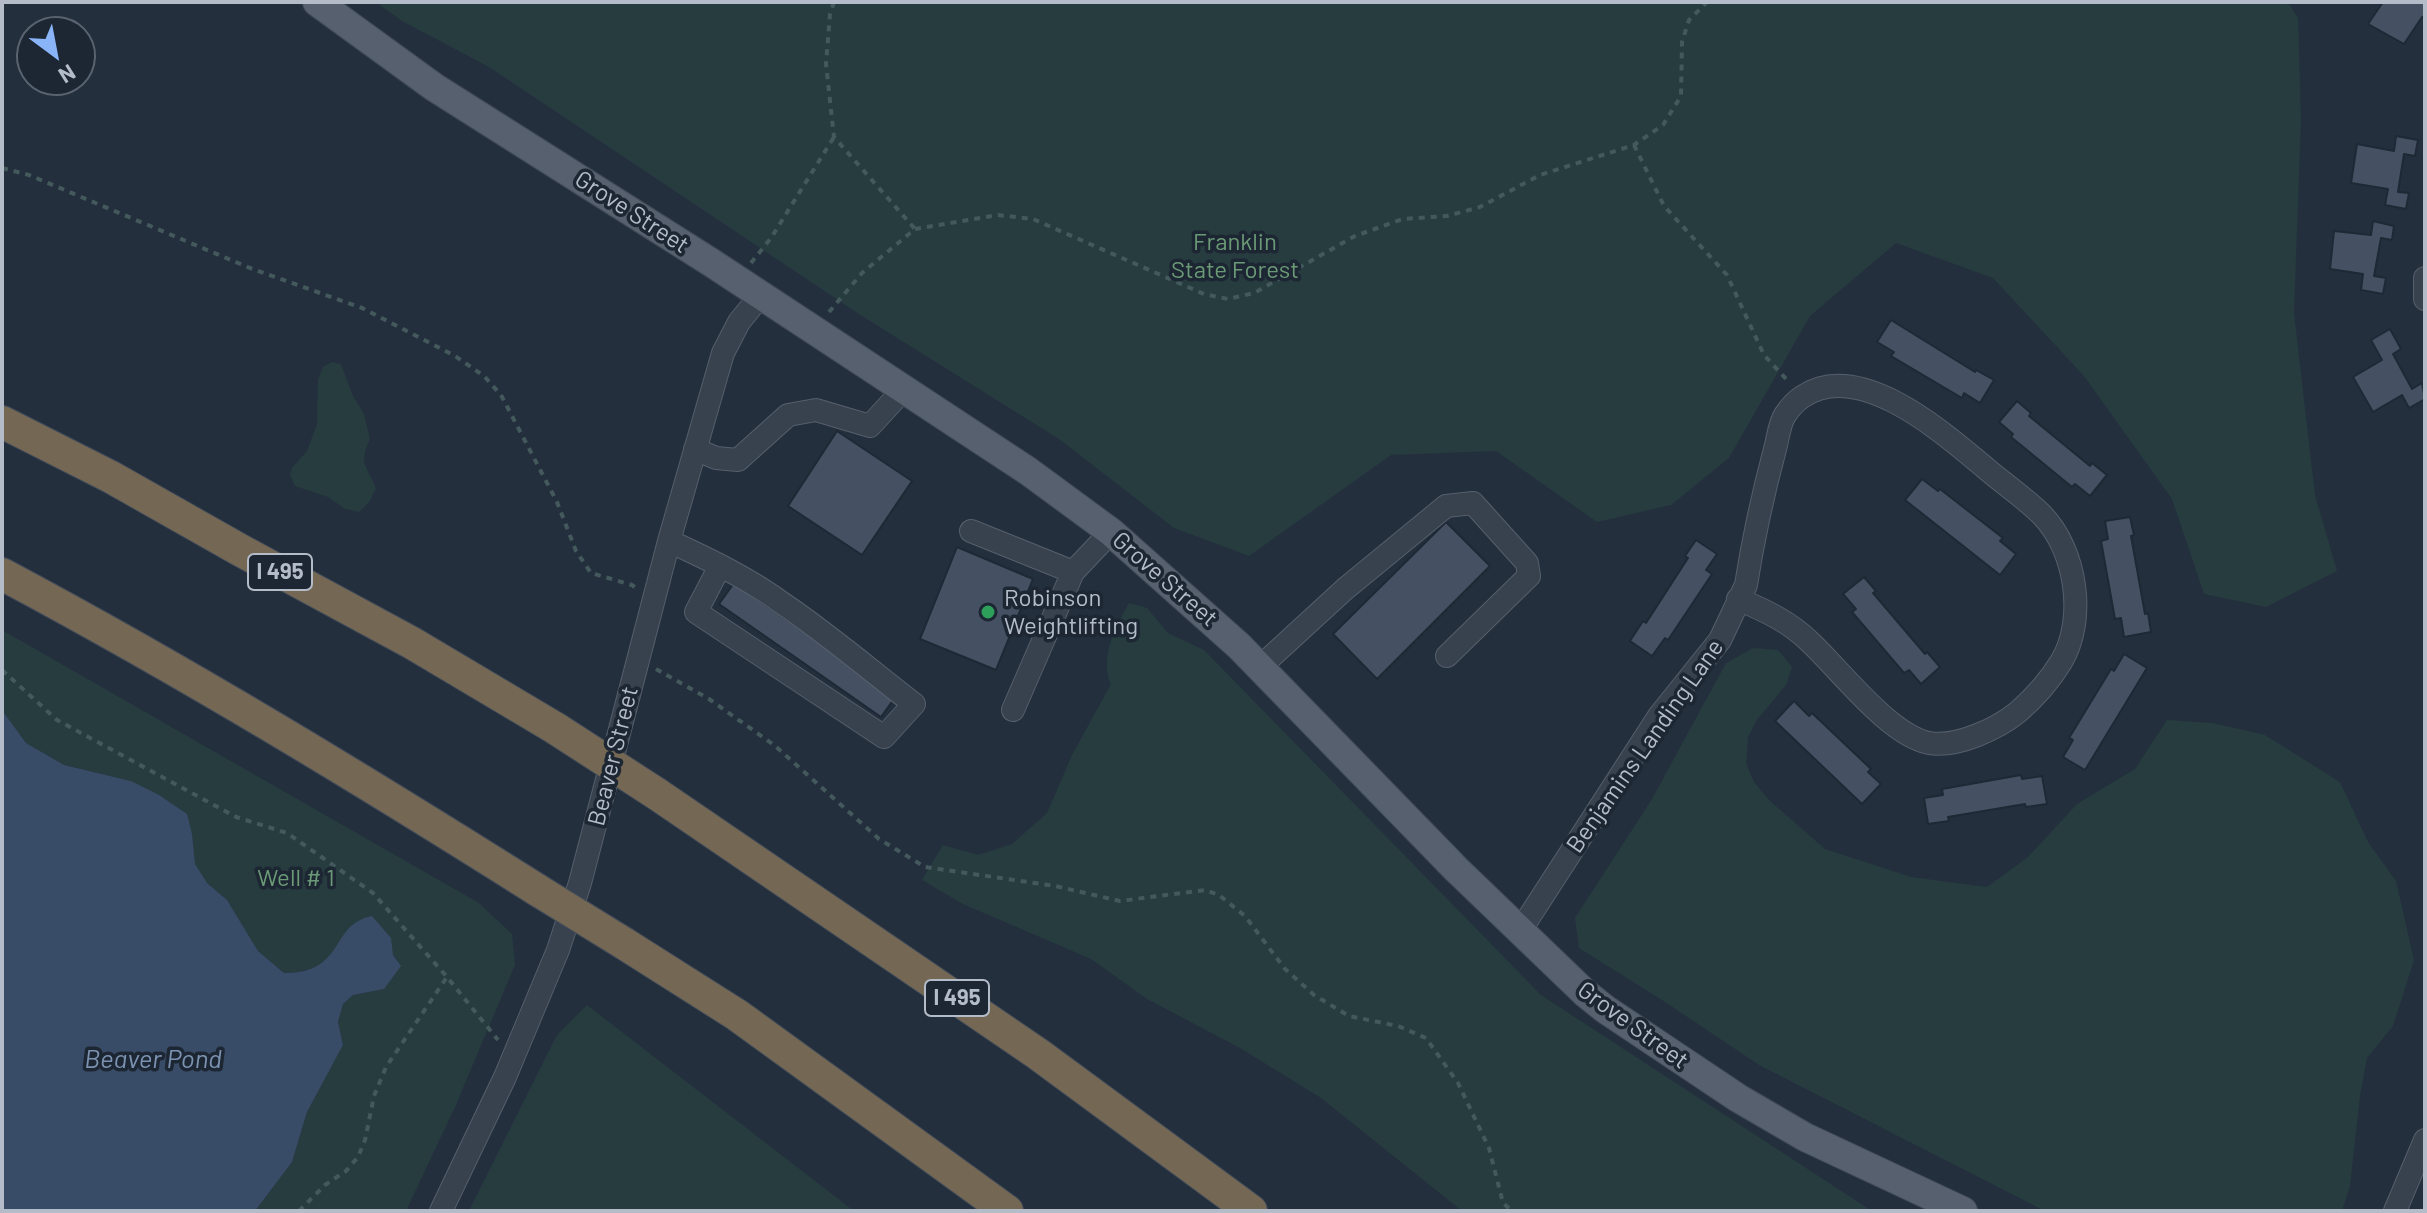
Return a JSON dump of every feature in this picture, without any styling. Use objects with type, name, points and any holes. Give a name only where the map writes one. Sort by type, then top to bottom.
[{"type":"highway","name":"I 495","points":[[2,422],[111,477],[412,643],[555,728],[1038,1054],[1251,1211]]},
{"type":"highway","points":[[2,574],[109,631],[319,752],[625,944],[737,1015],[1007,1211]]},
{"type":"main road","name":"Grove Street","points":[[317,2],[434,87],[531,146],[1028,471],[1111,532],[1204,612],[1456,869],[1595,1001],[1654,1044],[1805,1137],[1963,1211]]},
{"type":"street","points":[[2425,278],[2425,299]]},
{"type":"street","name":"Beaver Street","points":[[441,1211],[516,1051],[558,950],[580,883],[695,449],[723,353],[739,322],[749,288]]},
{"type":"street","points":[[1738,599],[1774,615],[1808,640],[1890,721],[1913,737],[1930,743],[1954,741],[1992,730],[2029,703],[2063,660],[2076,609],[2073,586],[2059,538],[2042,516],[1914,412],[1866,391],[1840,386],[1823,388],[1802,397]]},
{"type":"street","points":[[695,449],[716,458],[738,460],[788,415],[816,410],[870,426],[903,390]]},
{"type":"street","name":"Benjamins Landing Lane","points":[[1520,931],[1659,716],[1720,640],[1746,585],[1783,417],[1802,397]]},
{"type":"street","points":[[1260,667],[1345,589],[1434,515],[1446,506],[1473,503],[1527,563],[1529,576],[1447,656]]},
{"type":"street","points":[[971,531],[1073,572]]},
{"type":"street","points":[[1013,710],[1073,572],[1111,532]]},
{"type":"street","points":[[669,541],[720,566],[781,602],[914,704],[884,737],[696,612],[720,566]]},
{"type":"street","points":[[2395,1211],[2425,1140]]},
{"type":"path","points":[[834,2],[830,14],[826,64],[834,137],[915,229]]},
{"type":"path","points":[[813,330],[862,273],[915,229],[998,215],[1033,219],[1204,294],[1228,299],[1254,293],[1355,236],[1403,219],[1447,216],[1480,207],[1540,175],[1634,145],[1663,125],[1681,96],[1682,42],[1689,20],[1707,2]]},
{"type":"path","points":[[749,288],[771,238],[834,137]]},
{"type":"path","points":[[1634,145],[1664,206],[1727,275],[1764,355],[1802,397]]},
{"type":"path","points":[[2,168],[29,175],[250,268],[362,308],[455,356],[484,376],[501,395],[557,502],[576,551],[591,573],[632,585],[637,589],[636,594]]},
{"type":"path","points":[[638,660],[736,717],[798,765],[879,839],[925,867],[1055,886],[1120,901],[1205,890],[1219,895],[1245,916],[1285,969],[1314,995],[1349,1016],[1398,1026],[1426,1038],[1458,1083],[1489,1148],[1503,1203],[1512,1211]]},
{"type":"path","points":[[2,670],[57,720],[236,817],[287,833],[373,893],[447,977],[495,1039],[516,1051]]},
{"type":"path","points":[[299,1211],[358,1157],[365,1140],[374,1096],[386,1067],[447,977]]},
{"type":"green space","name":"Franklin State Forest","points":[[376,2],[2288,2],[2298,18],[2301,119],[2294,313],[2315,495],[2337,571],[2266,607],[2204,594],[2172,499],[2084,376],[1993,278],[1896,243],[1810,316],[1729,458],[1671,505],[1597,522],[1496,451],[1391,455],[1249,556],[1174,528],[1059,439],[862,316],[489,67],[402,21]]},
{"type":"green space","points":[[332,362],[341,364],[353,396],[364,414],[370,439],[364,463],[376,488],[359,512],[345,509],[328,497],[295,486],[290,475],[292,468],[307,451],[317,424],[318,380],[323,367]]},
{"type":"green space","points":[[1129,603],[1147,608],[1168,633],[1204,650],[1541,995],[1872,1211],[1462,1211],[1321,1098],[1240,1048],[1147,999],[1091,959],[963,904],[922,880],[943,845],[978,855],[1012,844],[1047,813],[1072,755],[1111,684],[1108,653],[1114,632]]},
{"type":"green space","name":"Well # 1","points":[[2,630],[479,903],[512,934],[515,965],[455,1107],[406,1211],[255,1211],[292,1162],[307,1112],[343,1045],[338,1022],[343,1004],[353,995],[384,989],[398,961],[393,955],[346,931],[322,963],[306,970],[284,973],[258,951],[227,900],[207,883],[194,864],[192,834],[131,781],[64,765],[26,743],[2,710]]},
{"type":"green space","points":[[1753,648],[1778,650],[1792,667],[1786,685],[1756,721],[1748,737],[1746,763],[1754,782],[1770,801],[1825,849],[1911,877],[1987,887],[2028,857],[2077,804],[2135,769],[2167,720],[2213,723],[2265,735],[2340,782],[2368,842],[2396,881],[2414,960],[2393,1026],[2367,1058],[2350,1186],[2342,1211],[2045,1211],[1759,1065],[1579,948],[1575,918],[1652,799],[1726,663]]},
{"type":"green space","points":[[587,1005],[854,1211],[469,1211],[557,1035]]},
{"type":"water","name":"Beaver Pond","points":[[2,710],[26,743],[64,765],[131,781],[187,814],[195,864],[207,883],[227,900],[258,951],[284,973],[304,971],[318,965],[349,929],[358,921],[372,916],[391,938],[393,955],[401,966],[384,989],[353,995],[343,1004],[338,1022],[343,1045],[307,1112],[292,1162],[255,1211],[2,1211]]},
{"type":"building","points":[[2383,2],[2425,2],[2425,18],[2422,17],[2404,44],[2368,24]]},
{"type":"building","points":[[2396,136],[2418,140],[2415,156],[2404,154],[2398,192],[2409,193],[2406,209],[2385,205],[2388,189],[2351,183],[2357,144],[2394,151]]},
{"type":"building","points":[[2373,221],[2394,226],[2392,240],[2381,238],[2374,276],[2386,278],[2383,294],[2361,290],[2363,274],[2330,269],[2334,231],[2371,235]]},
{"type":"building","points":[[1891,320],[1975,372],[1994,380],[1980,403],[1964,393],[1962,398],[1891,356],[1894,352],[1877,342]]},
{"type":"building","points":[[2390,329],[2401,349],[2393,354],[2412,389],[2422,383],[2425,399],[2409,408],[2402,395],[2373,412],[2353,377],[2382,360],[2371,340]]},
{"type":"building","points":[[2017,401],[2031,413],[2029,416],[2090,466],[2092,463],[2107,475],[2090,496],[2075,484],[2072,487],[2011,437],[2013,434],[1999,422]]},
{"type":"building","points":[[837,431],[912,481],[862,555],[788,506]]},
{"type":"building","points":[[1922,479],[1938,491],[1940,489],[2003,538],[2000,541],[2016,554],[2000,575],[1905,500]]},
{"type":"building","points":[[2130,517],[2145,614],[2148,613],[2151,632],[2124,637],[2121,618],[2115,619],[2101,541],[2108,539],[2105,521]]},
{"type":"building","points":[[1446,522],[1490,566],[1377,679],[1333,634]]},
{"type":"building","points":[[1696,540],[1717,554],[1706,570],[1712,574],[1668,640],[1665,638],[1652,656],[1630,641],[1643,621],[1646,623],[1688,558],[1685,556]]},
{"type":"building","points":[[957,547],[1033,579],[996,670],[920,639]]},
{"type":"building","points":[[1864,577],[1876,591],[1873,593],[1940,667],[1921,684],[1909,670],[1904,673],[1852,612],[1856,609],[1843,594]]},
{"type":"building","points":[[734,583],[896,696],[881,717],[719,604]]},
{"type":"building","points":[[2124,654],[2147,668],[2085,770],[2063,757],[2073,740],[2069,738],[2111,669],[2114,671]]},
{"type":"building","points":[[1794,701],[1809,716],[1812,713],[1871,769],[1868,772],[1881,784],[1862,804],[1775,721]]},
{"type":"building","points":[[2021,775],[2022,779],[2042,776],[2047,804],[2026,807],[2025,804],[1948,817],[1949,821],[1928,824],[1924,798],[1943,795],[1942,789]]},
{"type":"place","name":"Robinson Weightlifting","points":[[988,612]]}]
